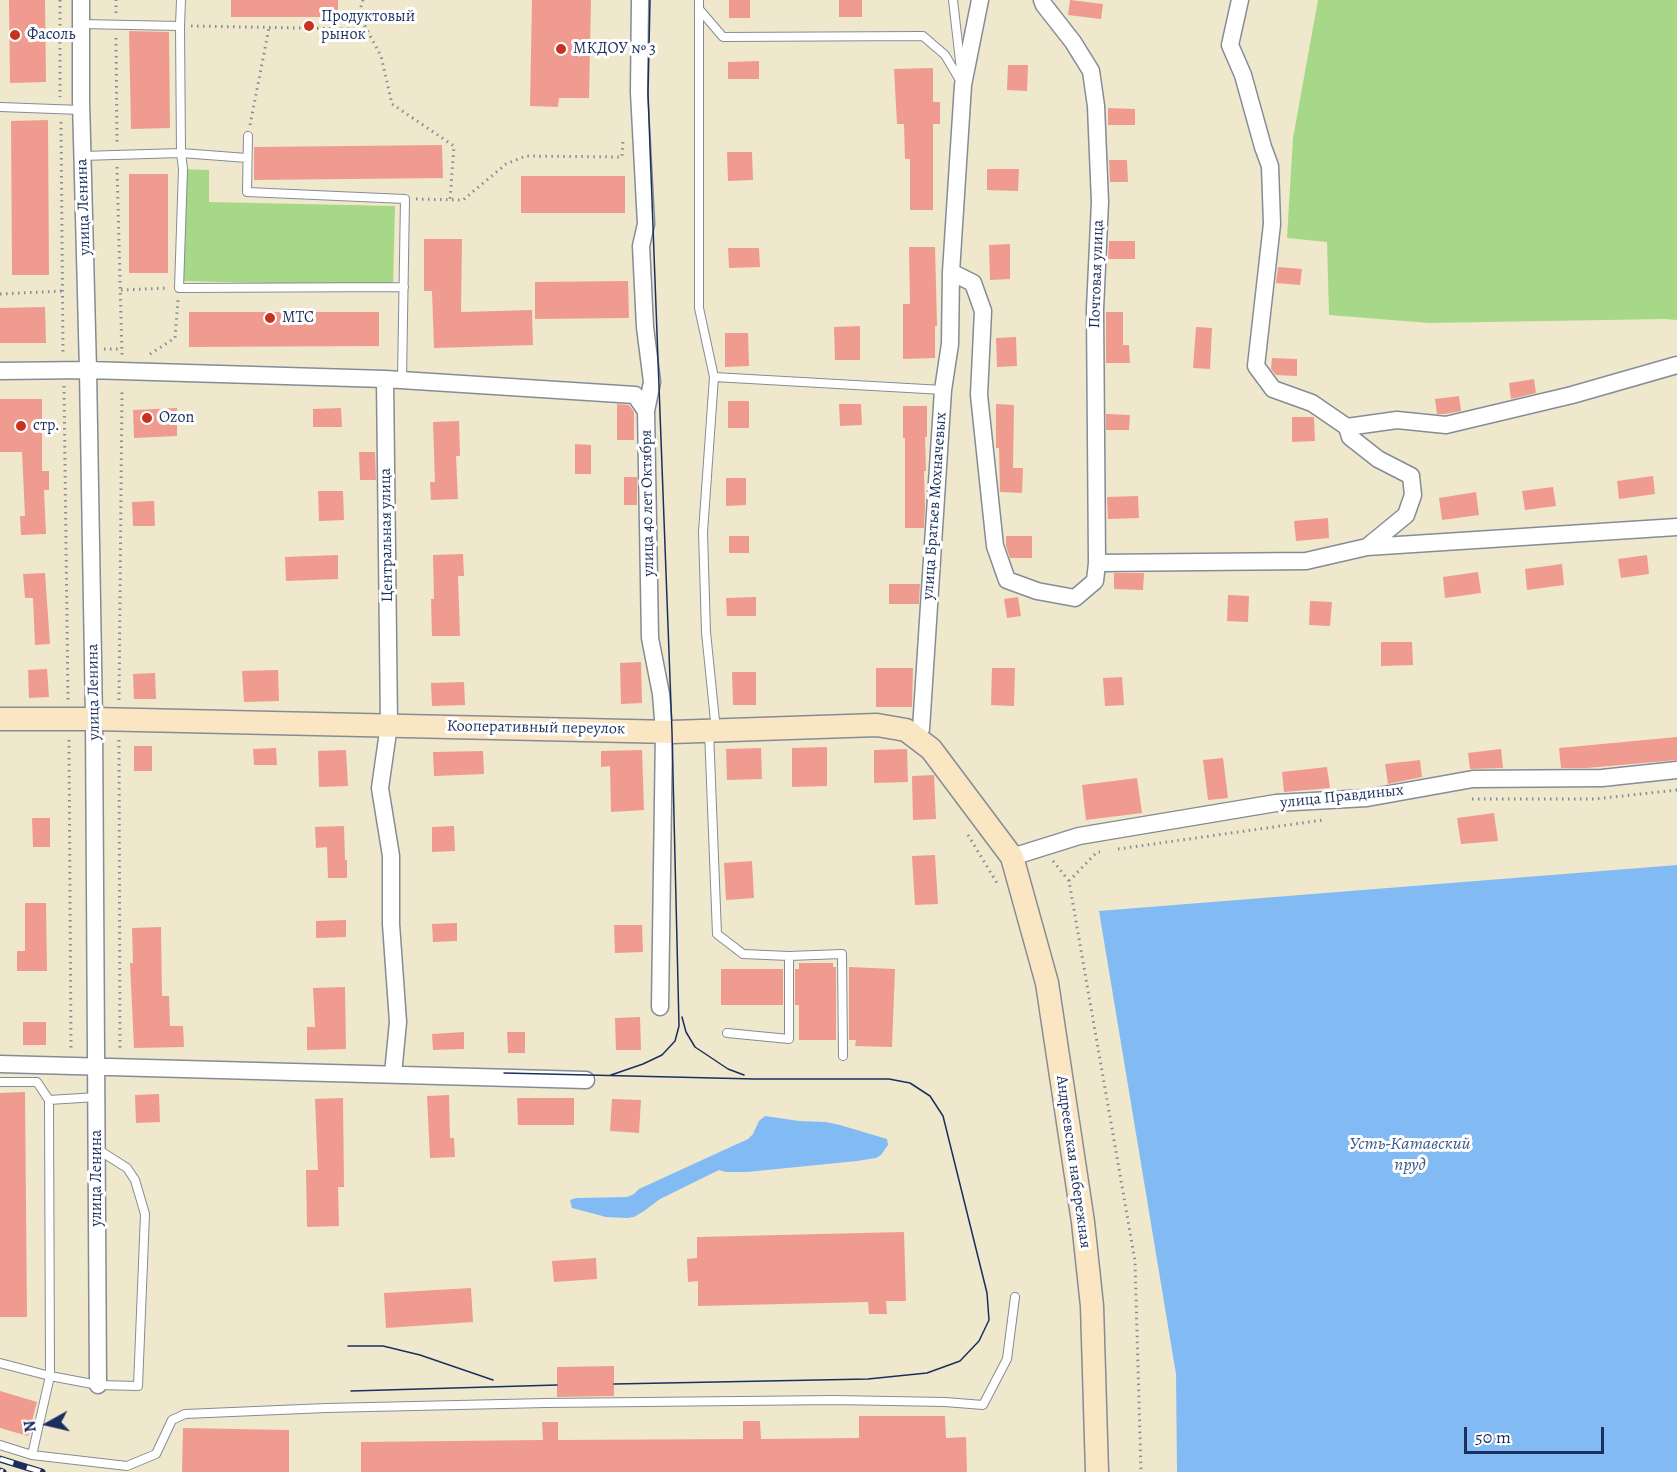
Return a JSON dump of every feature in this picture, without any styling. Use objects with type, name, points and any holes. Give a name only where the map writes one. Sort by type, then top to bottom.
[{"type":"main road","name":"Кооперативный переулок","points":[[0,719],[119,719],[664,731],[877,725],[906,730],[930,749],[1012,857]]},
{"type":"main road","name":"Андреевская набережная","points":[[1012,857],[1047,983],[1083,1222],[1092,1306],[1097,1472]]},
{"type":"street","name":"улица Ленина","points":[[81,0],[81,110],[94,719],[98,1385]]},
{"type":"street","name":"улица 40 лет Октября","points":[[640,0],[639,92],[646,224],[641,246],[645,327],[652,382],[646,411],[650,638],[661,694],[664,731],[660,1007]]},
{"type":"street","name":"улица Братьев Мохначевых","points":[[916,738],[921,729],[943,390],[950,344],[951,272],[963,86],[980,0]]},
{"type":"street","name":"Почтовая улица","points":[[1042,0],[1091,71],[1096,106],[1100,202],[1095,309],[1097,563]]},
{"type":"street","points":[[1240,0],[1230,45],[1243,75],[1270,166],[1272,224],[1256,366],[1273,389],[1312,403],[1347,427],[1350,438],[1378,459],[1411,476],[1413,495],[1406,515],[1366,548]]},
{"type":"street","points":[[951,272],[973,283],[982,311],[979,395],[995,546],[1007,580],[1037,591],[1075,598],[1095,581],[1097,563],[1306,561],[1366,548],[1677,527]]},
{"type":"street","points":[[1347,427],[1397,420],[1446,425],[1572,395],[1677,365]]},
{"type":"street","points":[[0,370],[88,370],[402,379],[635,395],[646,411]]},
{"type":"street","name":"Центральная улица","points":[[385,379],[389,725],[380,788],[391,856],[391,924],[398,1022],[393,1074]]},
{"type":"street","name":"улица Правдиных","points":[[1012,857],[1079,836],[1276,803],[1366,798],[1473,779],[1602,778],[1677,770]]},
{"type":"street","points":[[0,1064],[586,1080]]},
{"type":"lane","points":[[181,0],[181,153],[183,169],[179,288],[404,287]]},
{"type":"lane","points":[[953,0],[963,86]]},
{"type":"lane","points":[[699,4],[723,37],[923,36],[945,55],[963,86]]},
{"type":"lane","points":[[699,4],[699,308],[714,377],[703,532],[706,632],[715,721],[717,934],[743,954],[789,956],[842,954],[843,1056]]},
{"type":"lane","points":[[81,24],[180,26]]},
{"type":"lane","points":[[0,107],[81,110]]},
{"type":"lane","points":[[248,136],[247,192],[405,199],[402,379]]},
{"type":"lane","points":[[82,156],[181,153],[247,158]]},
{"type":"lane","points":[[714,377],[943,390]]},
{"type":"lane","points":[[727,1033],[789,1039],[789,956]]},
{"type":"lane","points":[[0,1082],[37,1082],[49,1100],[50,1376],[32,1455]]},
{"type":"lane","points":[[49,1100],[97,1096]]},
{"type":"lane","points":[[0,1363],[98,1385],[138,1386],[145,1214],[135,1180],[127,1168],[97,1148]]},
{"type":"lane","points":[[0,1445],[32,1455],[126,1469],[156,1454],[172,1420],[185,1414],[326,1408],[569,1403],[835,1400],[982,1405],[1007,1359],[1015,1296]]},
{"type":"path","points":[[60,0],[72,1067]]},
{"type":"path","points":[[116,0],[117,155],[123,372],[119,719],[120,1068]]},
{"type":"path","points":[[180,26],[354,29],[363,0]]},
{"type":"path","points":[[359,15],[381,56],[392,104],[454,146],[450,200]]},
{"type":"path","points":[[248,136],[269,28]]},
{"type":"path","points":[[405,199],[463,200],[506,164],[526,156],[622,157]]},
{"type":"path","points":[[121,290],[179,288],[175,338],[149,355]]},
{"type":"path","points":[[0,294],[63,291]]},
{"type":"path","points":[[1462,800],[1595,799],[1677,790]]},
{"type":"path","points":[[1069,881],[1097,852],[1323,820]]},
{"type":"path","points":[[965,830],[997,884]]},
{"type":"green space","points":[[1318,0],[1677,0],[1677,320],[1429,323],[1329,315],[1327,242],[1287,238],[1293,138]]},
{"type":"green space","points":[[183,169],[209,170],[209,202],[395,206],[393,286],[180,281]]},
{"type":"water","name":"Усть-Катавский пруд","points":[[1677,865],[1677,1472],[1177,1472],[1176,1374],[1099,911]]},
{"type":"water","points":[[765,1116],[840,1125],[887,1139],[888,1145],[876,1158],[857,1161],[747,1172],[719,1170],[660,1199],[634,1217],[606,1217],[572,1208],[570,1200],[576,1198],[627,1197],[634,1194],[639,1189],[748,1139],[759,1121]]},
{"type":"building","points":[[9,0],[45,0],[46,82],[10,83]]},
{"type":"building","points":[[231,0],[338,0],[338,17],[231,17]]},
{"type":"building","name":"МКДОУ № 3","points":[[532,0],[591,0],[589,98],[559,98],[558,107],[530,106]]},
{"type":"building","points":[[729,0],[750,0],[750,18],[729,18]]},
{"type":"building","points":[[839,0],[862,0],[862,17],[839,17]]},
{"type":"building","points":[[1070,0],[1103,4],[1101,19],[1068,15]]},
{"type":"building","points":[[129,31],[169,32],[170,128],[131,129]]},
{"type":"building","points":[[759,61],[759,79],[728,79],[728,62]]},
{"type":"building","points":[[1008,65],[1028,65],[1027,91],[1007,90]]},
{"type":"building","points":[[933,68],[933,102],[940,102],[940,124],[933,124],[933,210],[910,210],[910,159],[905,159],[904,124],[897,124],[894,69]]},
{"type":"building","points":[[1108,108],[1135,109],[1135,125],[1108,125]]},
{"type":"building","points":[[48,120],[49,275],[12,275],[11,121]]},
{"type":"building","points":[[442,145],[443,178],[254,180],[254,147]]},
{"type":"building","points":[[727,152],[752,152],[753,180],[728,181]]},
{"type":"building","points":[[1109,160],[1127,160],[1128,182],[1110,182]]},
{"type":"building","points":[[987,169],[1019,169],[1018,191],[987,190]]},
{"type":"building","points":[[129,174],[168,174],[168,273],[129,273]]},
{"type":"building","points":[[521,176],[625,176],[625,213],[521,213]]},
{"type":"building","points":[[424,239],[462,239],[461,312],[532,310],[533,345],[434,348],[432,291],[424,291]]},
{"type":"building","points":[[1109,241],[1135,241],[1135,259],[1108,259]]},
{"type":"building","points":[[1010,244],[1010,279],[990,280],[989,245]]},
{"type":"building","points":[[909,247],[935,247],[937,326],[935,326],[935,358],[903,359],[903,304],[910,304]]},
{"type":"building","points":[[728,248],[759,248],[760,267],[729,268]]},
{"type":"building","points":[[1278,267],[1302,269],[1300,285],[1276,283]]},
{"type":"building","points":[[628,281],[629,318],[535,319],[535,282]]},
{"type":"building","points":[[45,307],[46,343],[0,343],[0,308]]},
{"type":"building","points":[[189,312],[379,312],[379,346],[189,347]]},
{"type":"building","points":[[1106,312],[1123,312],[1123,345],[1129,345],[1130,363],[1106,363]]},
{"type":"building","points":[[860,326],[860,360],[835,360],[834,327]]},
{"type":"building","points":[[1196,327],[1212,328],[1210,369],[1193,368]]},
{"type":"building","points":[[725,333],[748,333],[749,366],[725,367]]},
{"type":"building","points":[[1016,337],[1017,366],[997,367],[996,338]]},
{"type":"building","points":[[1272,358],[1297,359],[1297,376],[1276,375],[1271,369]]},
{"type":"building","points":[[1534,379],[1536,393],[1511,399],[1509,383]]},
{"type":"building","points":[[1459,396],[1461,411],[1437,414],[1435,399]]},
{"type":"building","points":[[0,399],[42,399],[42,471],[49,471],[49,490],[44,490],[46,534],[21,535],[20,516],[25,516],[22,452],[0,452]]},
{"type":"building","points":[[728,401],[749,401],[749,428],[728,428]]},
{"type":"building","points":[[617,404],[629,405],[634,412],[634,440],[617,440]]},
{"type":"building","points":[[839,404],[861,404],[862,425],[840,426]]},
{"type":"building","points":[[996,404],[1014,405],[1013,468],[1023,468],[1022,493],[1000,492],[999,448],[996,448]]},
{"type":"building","points":[[903,406],[927,406],[924,528],[905,528]]},
{"type":"building","points":[[177,408],[177,436],[134,438],[133,410]]},
{"type":"building","points":[[341,408],[342,427],[313,427],[313,409]]},
{"type":"building","points":[[1106,414],[1130,415],[1129,430],[1106,430]]},
{"type":"building","points":[[1292,417],[1314,417],[1315,441],[1292,442]]},
{"type":"building","points":[[459,421],[460,456],[456,456],[458,499],[431,500],[430,482],[435,482],[433,422]]},
{"type":"building","points":[[575,444],[591,445],[591,474],[575,474]]},
{"type":"building","points":[[359,452],[375,452],[376,480],[360,480]]},
{"type":"building","points":[[1653,476],[1655,494],[1619,499],[1617,481]]},
{"type":"building","points":[[624,477],[637,477],[637,505],[624,505]]},
{"type":"building","points":[[726,478],[746,478],[746,505],[726,506]]},
{"type":"building","points":[[1553,487],[1556,506],[1525,510],[1522,491]]},
{"type":"building","points":[[318,491],[343,491],[344,520],[319,521]]},
{"type":"building","points":[[1476,492],[1479,515],[1442,520],[1439,498]]},
{"type":"building","points":[[1138,496],[1139,518],[1108,519],[1107,497]]},
{"type":"building","points":[[154,501],[155,526],[133,526],[132,502]]},
{"type":"building","points":[[1328,518],[1329,538],[1296,541],[1294,521]]},
{"type":"building","points":[[729,536],[749,536],[749,553],[729,553]]},
{"type":"building","points":[[1006,536],[1032,536],[1032,558],[1010,558]]},
{"type":"building","points":[[463,554],[464,576],[458,576],[460,636],[432,636],[433,555]]},
{"type":"building","points":[[338,555],[338,579],[286,581],[285,557]]},
{"type":"building","points":[[1647,555],[1649,574],[1621,578],[1618,559]]},
{"type":"building","points":[[1562,564],[1564,585],[1527,590],[1525,569]]},
{"type":"building","points":[[1478,572],[1481,593],[1445,598],[1443,577]]},
{"type":"building","points":[[45,573],[50,644],[35,645],[33,598],[25,598],[23,574]]},
{"type":"building","points":[[1114,573],[1144,573],[1143,590],[1114,589]]},
{"type":"building","points":[[889,584],[920,584],[919,604],[889,604]]},
{"type":"building","points":[[1228,595],[1249,596],[1248,622],[1227,621]]},
{"type":"building","points":[[756,597],[756,616],[727,616],[726,598]]},
{"type":"building","points":[[1018,597],[1021,616],[1007,618],[1004,599]]},
{"type":"building","points":[[1310,601],[1332,602],[1330,626],[1309,625]]},
{"type":"building","points":[[1381,642],[1412,642],[1413,665],[1381,666]]},
{"type":"building","points":[[641,662],[642,703],[621,704],[620,663]]},
{"type":"building","points":[[876,668],[913,668],[912,707],[876,707]]},
{"type":"building","points":[[992,668],[1015,668],[1014,706],[991,705]]},
{"type":"building","points":[[47,669],[49,697],[29,698],[28,670]]},
{"type":"building","points":[[278,670],[279,701],[244,702],[242,671]]},
{"type":"building","points":[[732,672],[756,672],[756,705],[733,705]]},
{"type":"building","points":[[155,673],[156,699],[134,699],[133,674]]},
{"type":"building","points":[[1122,677],[1124,705],[1105,706],[1103,678]]},
{"type":"building","points":[[464,682],[465,705],[432,706],[431,683]]},
{"type":"building","points":[[1677,737],[1677,760],[1561,768],[1559,748]]},
{"type":"building","points":[[134,746],[152,746],[152,771],[134,771]]},
{"type":"building","points":[[827,747],[827,786],[792,787],[792,748]]},
{"type":"building","points":[[276,748],[277,765],[254,765],[253,749]]},
{"type":"building","points":[[761,748],[762,779],[727,780],[726,749]]},
{"type":"building","points":[[907,749],[908,782],[874,783],[874,750]]},
{"type":"building","points":[[1501,749],[1503,768],[1470,769],[1468,753]]},
{"type":"building","points":[[346,750],[348,786],[319,787],[318,751]]},
{"type":"building","points":[[642,750],[644,810],[611,812],[610,766],[601,767],[601,751]]},
{"type":"building","points":[[483,751],[484,774],[434,776],[433,752]]},
{"type":"building","points":[[1223,758],[1228,798],[1208,800],[1203,760]]},
{"type":"building","points":[[1420,760],[1422,777],[1388,784],[1385,764]]},
{"type":"building","points":[[1327,767],[1330,788],[1284,792],[1282,772]]},
{"type":"building","points":[[934,775],[936,819],[913,820],[912,776]]},
{"type":"building","points":[[1137,778],[1142,813],[1086,820],[1082,785]]},
{"type":"building","points":[[1494,813],[1498,841],[1461,844],[1457,818]]},
{"type":"building","points":[[32,818],[50,818],[50,847],[33,847]]},
{"type":"building","points":[[344,826],[347,878],[328,878],[327,847],[316,848],[315,827]]},
{"type":"building","points":[[454,826],[455,851],[432,852],[432,827]]},
{"type":"building","points":[[935,855],[938,904],[915,905],[912,856]]},
{"type":"building","points":[[752,861],[754,898],[726,900],[724,863]]},
{"type":"building","points":[[25,903],[46,903],[47,971],[17,971],[17,951],[25,951]]},
{"type":"building","points":[[346,920],[346,937],[316,938],[316,921]]},
{"type":"building","points":[[457,923],[457,941],[433,942],[432,924]]},
{"type":"building","points":[[614,925],[642,925],[643,952],[615,953]]},
{"type":"building","points":[[161,927],[162,996],[169,996],[170,1026],[183,1026],[184,1047],[134,1048],[130,963],[133,963],[132,928]]},
{"type":"building","points":[[799,963],[833,963],[833,967],[836,967],[836,1040],[799,1040],[799,1005],[795,1005],[795,969],[799,969]]},
{"type":"building","points":[[849,967],[895,969],[892,1047],[855,1046],[856,1040],[849,1040]]},
{"type":"building","points":[[721,969],[783,969],[783,1005],[721,1005]]},
{"type":"building","points":[[345,987],[346,1049],[307,1050],[307,1027],[315,1027],[313,988]]},
{"type":"building","points":[[640,1017],[641,1050],[616,1050],[615,1018]]},
{"type":"building","points":[[23,1022],[46,1022],[46,1045],[23,1045]]},
{"type":"building","points":[[464,1032],[464,1049],[433,1050],[432,1034]]},
{"type":"building","points":[[507,1032],[525,1032],[525,1053],[508,1053]]},
{"type":"building","points":[[25,1092],[27,1317],[0,1317],[0,1093]]},
{"type":"building","points":[[159,1094],[160,1122],[136,1123],[135,1095]]},
{"type":"building","points":[[449,1095],[450,1138],[454,1138],[455,1157],[430,1158],[427,1096]]},
{"type":"building","points":[[343,1098],[344,1187],[338,1187],[339,1226],[307,1227],[306,1170],[318,1170],[315,1099]]},
{"type":"building","points":[[517,1098],[574,1098],[574,1125],[518,1125]]},
{"type":"building","points":[[612,1099],[641,1100],[639,1133],[610,1131]]},
{"type":"building","points":[[904,1232],[906,1301],[886,1301],[887,1314],[869,1314],[868,1302],[698,1306],[698,1281],[688,1282],[687,1259],[697,1258],[697,1237]]},
{"type":"building","points":[[596,1258],[597,1279],[554,1282],[552,1261]]},
{"type":"building","points":[[471,1288],[473,1322],[386,1328],[384,1293]]},
{"type":"building","points":[[614,1366],[614,1396],[557,1397],[557,1367]]},
{"type":"building","points":[[0,1391],[37,1402],[28,1436],[0,1428]]},
{"type":"building","points":[[859,1416],[945,1416],[946,1438],[966,1437],[967,1472],[361,1472],[361,1442],[543,1440],[542,1422],[558,1422],[558,1440],[743,1439],[743,1421],[760,1421],[761,1439],[859,1438]]},
{"type":"building","points":[[183,1428],[289,1430],[289,1472],[182,1472]]},
{"type":"tram line","points":[[611,1075],[662,1055],[675,1041],[679,1026],[672,732],[648,94],[650,0]]},
{"type":"tram line","points":[[682,1017],[686,1032],[695,1047],[728,1069],[744,1075]]},
{"type":"tram line","points":[[504,1073],[755,1079],[889,1079],[910,1083],[930,1096],[943,1116],[987,1293],[989,1320],[979,1341],[960,1361],[927,1373],[868,1379],[614,1384]]},
{"type":"tram line","points":[[348,1346],[383,1346],[420,1355],[493,1380]]},
{"type":"tram line","points":[[351,1391],[557,1385]]},
{"type":"railway","points":[[0,1459],[42,1472]]},
{"type":"place","name":"Продуктовый рынок","points":[[309,26]]},
{"type":"place","name":"Фасоль","points":[[15,35]]},
{"type":"place","name":"МКДОУ № 3","points":[[561,49]]},
{"type":"place","name":"МТС","points":[[270,318]]},
{"type":"place","name":"Ozon","points":[[147,418]]},
{"type":"place","name":"стр.","points":[[21,426]]}]
